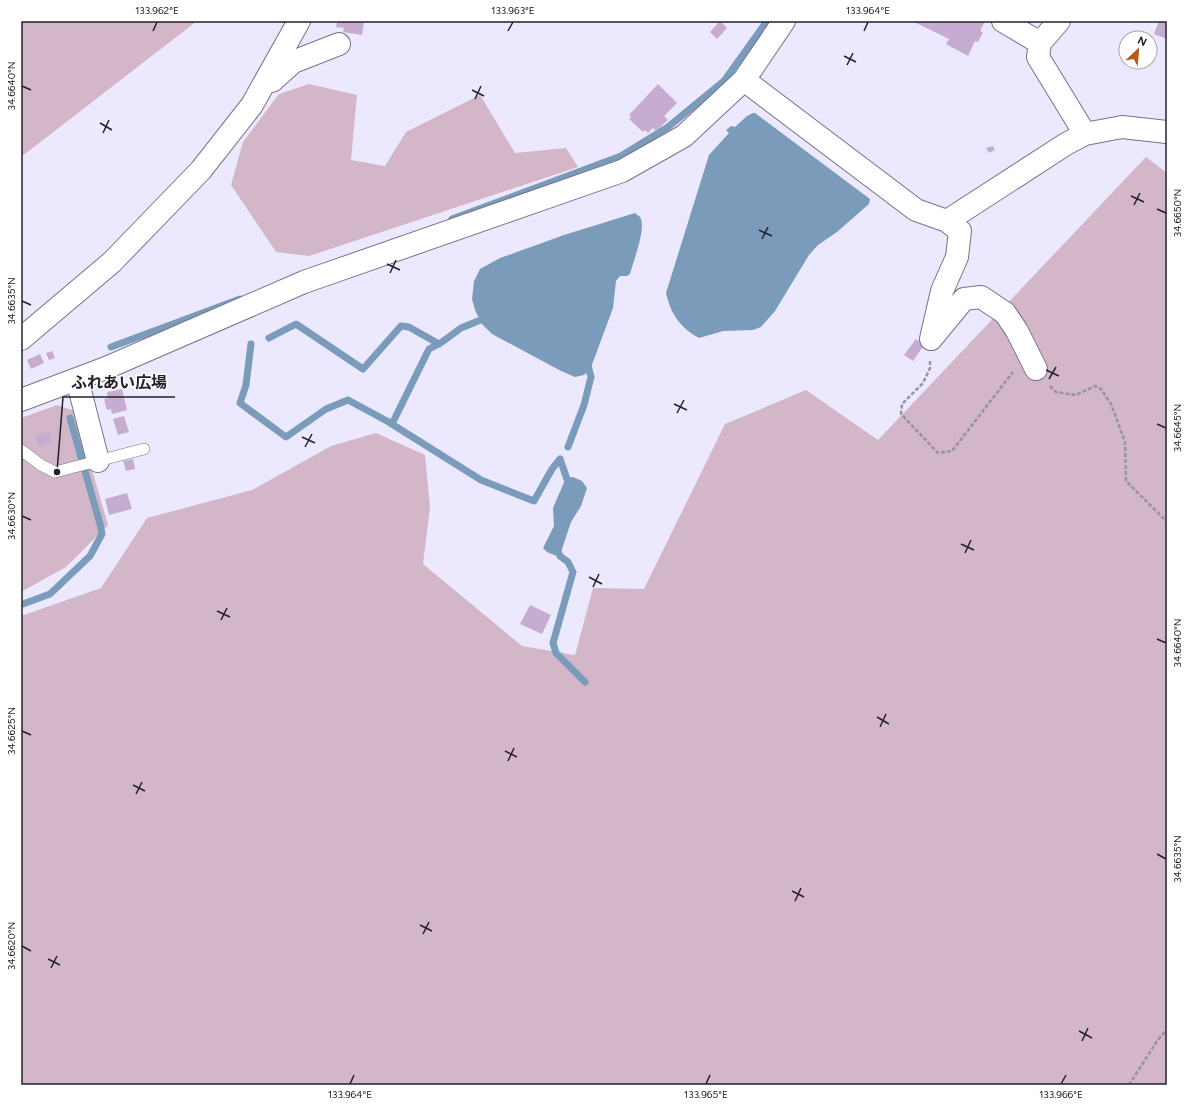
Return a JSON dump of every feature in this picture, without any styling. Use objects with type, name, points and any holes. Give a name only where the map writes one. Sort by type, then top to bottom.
[{"type":"street","points":[[21,339],[112,262],[201,170],[252,105],[299,21]]},
{"type":"street","points":[[21,400],[106,368],[304,282],[622,171],[684,136],[744,80],[784,21]]},
{"type":"street","points":[[1003,21],[1040,43]]},
{"type":"street","points":[[1059,21],[1040,43],[1038,57],[1085,134]]},
{"type":"street","points":[[258,94],[293,62],[339,44]]},
{"type":"street","points":[[744,80],[916,210],[947,220],[960,232],[957,257],[942,291],[932,339]]},
{"type":"street","points":[[947,220],[1066,144],[1085,134],[1122,127],[1167,132]]},
{"type":"street","points":[[932,339],[964,299],[981,297],[1006,313],[1018,331],[1032,361]]},
{"type":"street","points":[[77,379],[94,462]]},
{"type":"lane","points":[[21,450],[41,465],[55,472],[144,449]]},
{"type":"path","points":[[932,339],[930,368],[923,382],[902,404],[901,414],[938,453],[952,451],[1032,361],[1056,392],[1076,395],[1095,386],[1101,389],[1111,404],[1125,442],[1126,481],[1167,522]]},
{"type":"path","points":[[1129,1085],[1157,1041],[1167,1029]]},
{"type":"shaded area","points":[[21,21],[197,21],[21,157]]},
{"type":"shaded area","points":[[309,84],[357,95],[351,160],[385,166],[406,132],[480,95],[515,153],[566,148],[578,167],[309,256],[276,252],[231,185],[243,142],[279,94]]},
{"type":"shaded area","points":[[1146,157],[1167,173],[1167,1085],[21,1085],[21,616],[101,588],[147,518],[252,490],[331,446],[376,433],[425,455],[430,507],[423,564],[522,646],[575,655],[593,588],[644,589],[725,424],[806,390],[878,440]]},
{"type":"shaded area","points":[[57,405],[75,411],[108,525],[66,567],[21,592],[21,418]]},
{"type":"water","points":[[753,113],[870,199],[869,204],[837,232],[818,245],[809,255],[775,311],[761,327],[753,330],[723,331],[699,338],[687,330],[677,320],[670,307],[666,293],[709,155],[729,133],[726,130],[731,126],[735,127],[747,116]]},
{"type":"water","points":[[635,213],[640,217],[642,228],[639,245],[630,274],[627,276],[620,276],[616,281],[613,308],[590,370],[584,375],[575,377],[561,371],[492,334],[482,324],[475,310],[472,299],[474,281],[480,269],[500,258],[564,235]]},
{"type":"water","points":[[573,477],[582,481],[587,488],[581,506],[571,522],[561,552],[557,556],[547,552],[543,548],[554,526],[553,508],[565,480]]},
{"type":"building","points":[[337,21],[364,21],[362,35],[343,32],[344,28],[336,27]]},
{"type":"building","points":[[720,21],[727,28],[717,39],[710,32]]},
{"type":"building","points":[[912,21],[985,21],[980,31],[983,32],[978,42],[975,41],[968,56],[946,44],[949,39]]},
{"type":"building","points":[[1159,21],[1167,21],[1167,39],[1158,36],[1158,30],[1156,30]]},
{"type":"building","points":[[658,84],[677,103],[664,116],[668,120],[656,131],[653,128],[648,133],[645,130],[643,132],[629,119],[631,117],[629,115]]},
{"type":"building","points":[[993,146],[995,150],[989,153],[986,148]]},
{"type":"building","points":[[916,339],[924,345],[913,361],[904,355]]},
{"type":"building","points":[[52,351],[55,358],[49,360],[46,353]]},
{"type":"building","points":[[40,354],[44,363],[31,369],[27,360]]},
{"type":"building","points":[[122,389],[127,410],[112,414],[111,409],[107,410],[104,399],[108,398],[107,392]]},
{"type":"building","points":[[124,416],[129,432],[118,435],[113,419]]},
{"type":"building","points":[[49,431],[52,442],[39,447],[35,436]]},
{"type":"building","points":[[133,459],[135,469],[126,471],[123,461]]},
{"type":"building","points":[[127,493],[132,509],[109,515],[105,499]]},
{"type":"building","points":[[530,605],[551,615],[542,634],[520,624]]},
{"type":"waterway","points":[[452,219],[621,156],[668,127],[724,81],[767,21]]},
{"type":"waterway","points":[[111,347],[240,299]]},
{"type":"waterway","points":[[393,422],[429,349],[442,342],[461,328],[488,317]]},
{"type":"waterway","points":[[269,338],[296,324],[363,369],[401,326],[409,327],[439,344]]},
{"type":"waterway","points":[[251,344],[246,385],[240,403],[286,437],[326,409],[348,400],[387,421],[481,480],[534,501],[552,469],[560,459]]},
{"type":"waterway","points":[[568,447],[584,405],[591,377],[587,361]]},
{"type":"waterway","points":[[21,604],[50,594],[90,556],[102,534],[70,418]]},
{"type":"waterway","points":[[560,459],[569,485]]},
{"type":"waterway","points":[[556,546],[560,556],[568,562],[573,572],[553,643],[556,653],[585,682]]},
{"type":"place","name":"ふれあい広場","points":[[57,472]]}]
